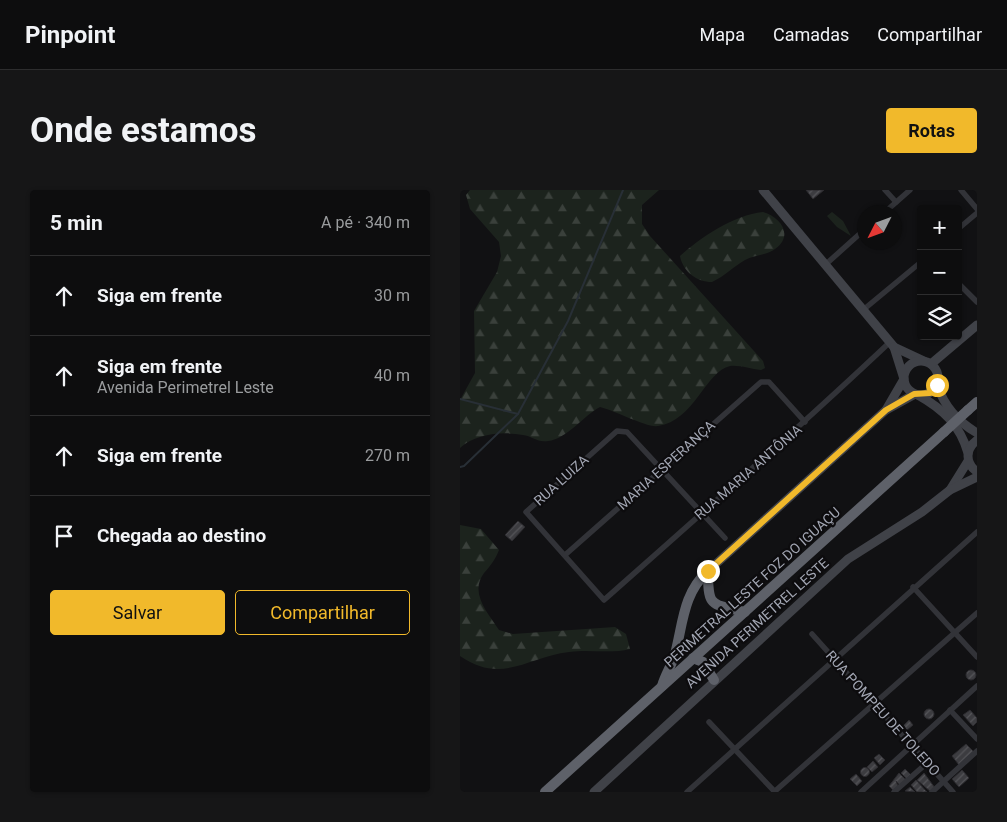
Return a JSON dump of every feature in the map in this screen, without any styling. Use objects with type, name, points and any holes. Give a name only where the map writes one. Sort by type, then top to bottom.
[{"type":"highway","name":"PERIMETRAL LESTE FOZ DO IGUAÇU","points":[[545,792],[977,402]]},
{"type":"highway","points":[[708,571],[707,591],[712,601],[722,608],[745,612]]},
{"type":"highway","points":[[662,687],[674,655],[688,600],[699,581],[708,571]]},
{"type":"highway","points":[[693,658],[703,662],[710,670],[714,680]]},
{"type":"street","points":[[763,190],[892,345],[908,389],[938,407],[957,427],[964,438],[968,457],[977,472]]},
{"type":"street","points":[[885,190],[896,202]]},
{"type":"street","points":[[893,205],[910,190]]},
{"type":"street","points":[[961,190],[977,209]]},
{"type":"street","points":[[962,226],[977,213]]},
{"type":"street","points":[[825,265],[857,236]]},
{"type":"street","points":[[863,310],[917,265]]},
{"type":"street","points":[[962,287],[977,302]]},
{"type":"street","points":[[886,410],[904,379],[905,371],[910,365],[928,363],[977,325]]},
{"type":"street","points":[[892,345],[928,363],[938,374],[937,385],[950,411],[963,425],[977,433]]},
{"type":"street","name":"RUA MARIA ANTÔNIA","points":[[604,600],[892,345]]},
{"type":"street","name":"MARIA ESPERANÇA","points":[[565,555],[761,382],[769,382],[805,422]]},
{"type":"street","points":[[708,571],[886,410],[916,394],[930,393],[937,385]]},
{"type":"street","name":"RUA LUIZA","points":[[604,600],[526,512],[617,430],[627,432],[662,470]]},
{"type":"street","name":"AVENIDA PERIMETREL LESTE","points":[[950,490],[968,457],[971,446],[977,440]]},
{"type":"street","points":[[662,470],[725,538]]},
{"type":"street","name":"AVENIDA PERIMETREL LESTE","points":[[594,792],[848,559],[922,512],[950,490],[977,477]]},
{"type":"street","points":[[687,792],[977,532]]},
{"type":"street","points":[[914,587],[977,657]]},
{"type":"street","points":[[710,722],[775,792],[977,613]]},
{"type":"street","name":"RUA POMPEU DE TOLEDO","points":[[812,634],[953,792]]},
{"type":"street","points":[[863,791],[977,686]]},
{"type":"street","points":[[950,710],[977,739]]},
{"type":"street","points":[[932,792],[977,751]]},
{"type":"street","points":[[894,792],[926,762]]},
{"type":"green space","points":[[470,190],[659,190],[642,205],[642,224],[650,236],[763,361],[765,368],[761,370],[730,366],[721,370],[681,415],[670,422],[658,426],[646,424],[600,407],[568,432],[555,439],[541,441],[523,435],[507,433],[481,437],[466,443],[460,448],[460,400],[475,373],[474,311],[497,272],[501,256],[499,242],[470,209],[466,195]]},
{"type":"green space","points":[[763,212],[780,222],[783,228],[784,238],[775,249],[769,253],[745,260],[712,282],[696,278],[684,267],[680,256],[718,228],[741,217]]},
{"type":"green space","points":[[832,212],[843,221],[851,236],[837,227],[827,216]]},
{"type":"green space","points":[[460,525],[481,529],[499,550],[480,580],[478,588],[485,610],[499,630],[513,634],[615,627],[626,634],[630,649],[569,652],[502,669],[475,664],[460,656]]},
{"type":"building","points":[[806,190],[824,190],[813,199]]},
{"type":"building","points":[[518,521],[525,527],[512,541],[505,535]]},
{"type":"building","points":[[969,670],[973,670],[976,675],[975,679],[969,680],[966,677],[966,673]]},
{"type":"building","points":[[927,709],[931,709],[934,714],[933,718],[927,719],[924,716],[924,712]]},
{"type":"building","points":[[970,710],[977,718],[977,722],[973,726],[963,715]]},
{"type":"building","points":[[909,720],[913,725],[907,730],[903,726]]},
{"type":"building","points":[[966,744],[974,752],[959,765],[952,756]]},
{"type":"building","points":[[879,754],[885,760],[880,765],[874,758]]},
{"type":"building","points":[[873,761],[878,767],[872,772],[867,767]]},
{"type":"building","points":[[865,767],[870,772],[865,777],[860,772]]},
{"type":"building","points":[[905,769],[911,775],[907,779],[901,773]]},
{"type":"building","points":[[962,770],[969,778],[959,787],[952,779]]},
{"type":"building","points":[[899,773],[906,780],[900,785],[896,781],[898,786],[894,791],[889,786]]},
{"type":"building","points":[[924,773],[935,788],[931,792],[917,780]]},
{"type":"building","points":[[856,774],[862,781],[857,786],[850,779]]},
{"type":"building","points":[[916,780],[927,792],[917,792],[911,785]]},
{"type":"building","points":[[910,787],[915,792],[905,791]]},
{"type":"waterway","points":[[460,467],[464,466],[518,414],[568,321],[623,190]]},
{"type":"waterway","points":[[460,399],[518,414]]},
{"type":"route","points":[[708,571],[886,410],[914,394],[926,395],[937,385]]}]
